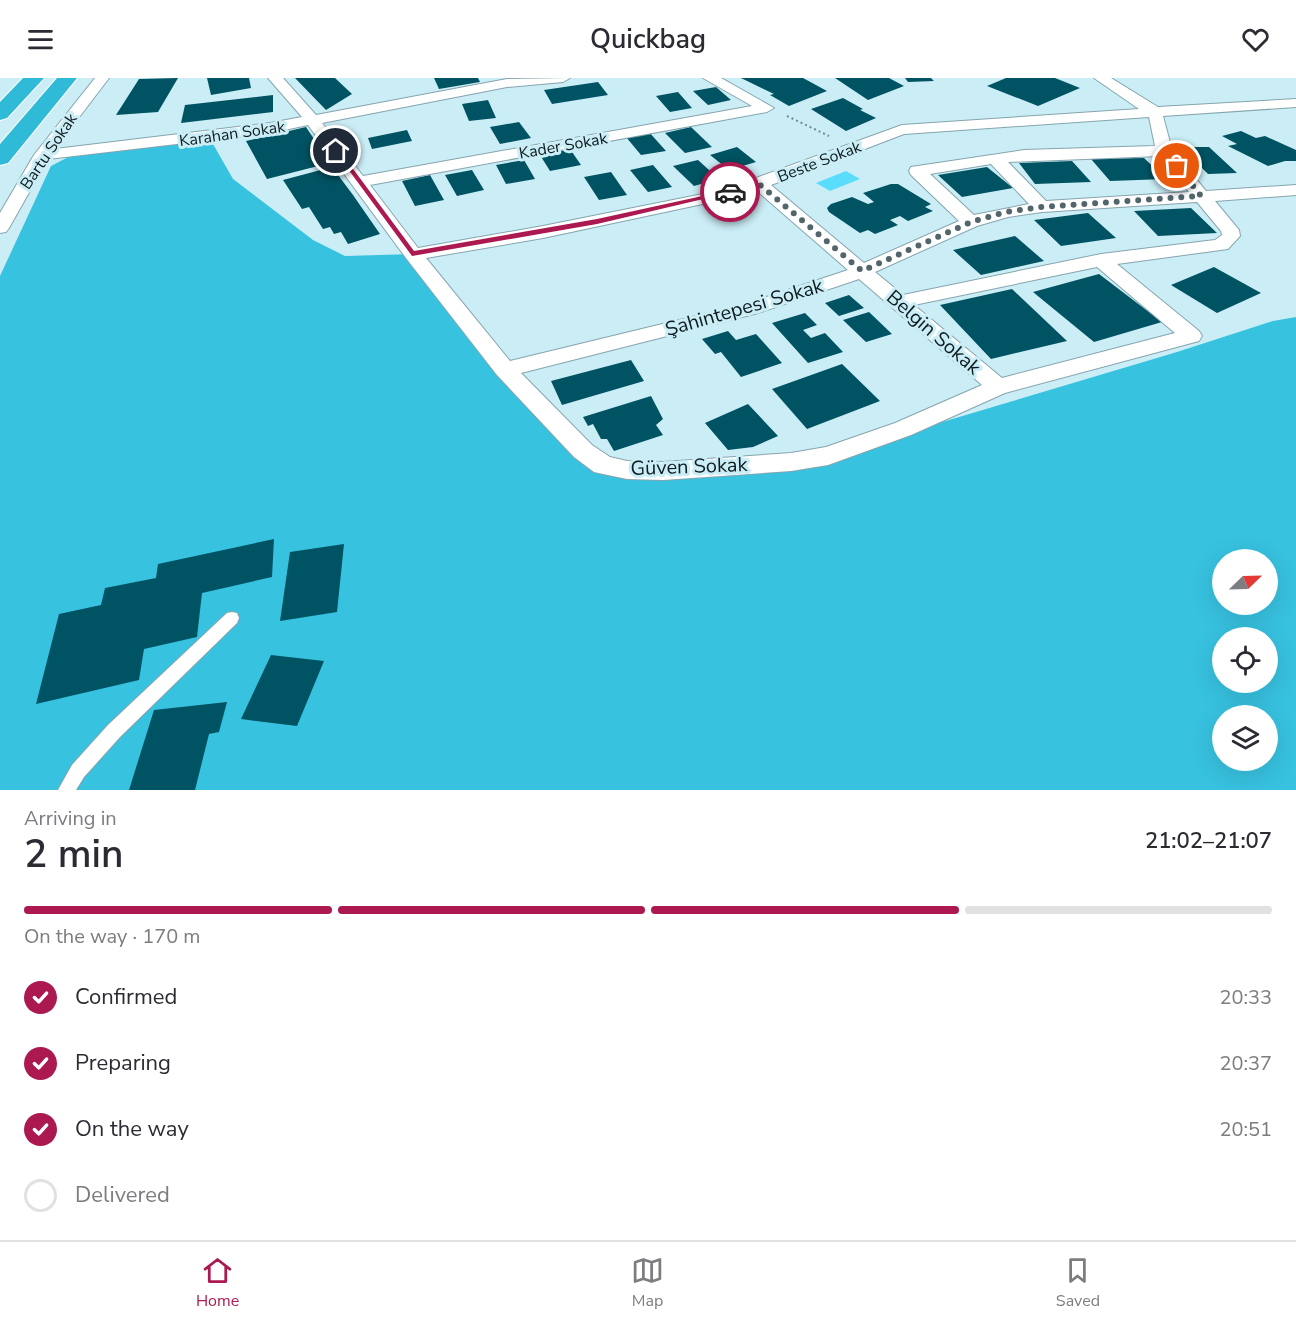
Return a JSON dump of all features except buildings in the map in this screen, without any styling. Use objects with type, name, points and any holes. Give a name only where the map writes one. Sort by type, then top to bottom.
[{"type":"highway","points":[[0,114],[34,78]]},
{"type":"highway","points":[[0,158],[67,78]]},
{"type":"street","name":"Bartu Sokak","points":[[0,228],[42,155],[102,78]]},
{"type":"street","name":"Güven Sokak","points":[[275,78],[313,121],[412,254],[505,370],[583,452],[603,465],[627,470],[663,471],[791,462],[828,456],[903,429],[998,387],[1191,336],[1101,260]]},
{"type":"street","name":"Karahan Sokak","points":[[42,155],[208,137],[313,121],[507,83],[562,78]]},
{"type":"street","name":"Kader Sokak","points":[[360,182],[767,108],[710,78]]},
{"type":"street","points":[[900,302],[1101,260],[1207,248],[1228,242],[1231,236],[1230,230],[1164,151],[1155,112],[1101,78]]},
{"type":"street","name":"Beste Sokak","points":[[412,254],[688,203],[759,184],[895,132],[917,127],[1200,111],[1296,103]]},
{"type":"street","points":[[971,222],[917,171],[994,158],[1164,151]]},
{"type":"street","points":[[994,158],[1042,207]]},
{"type":"street","name":"Belgin Sokak","points":[[759,184],[998,387]]},
{"type":"street","name":"Şahintepesi Sokak","points":[[505,370],[751,309],[862,271],[971,222],[1006,212],[1042,207],[1296,190]]},
{"type":"lane","points":[[66,790],[78,771],[114,731],[232,618]]},
{"type":"path","points":[[789,117],[854,147]]},
{"type":"shaded area","points":[[209,137],[233,179],[313,240],[345,256],[413,254],[603,465],[828,456],[1273,321],[1296,317],[1296,790],[0,790],[0,276],[51,166],[80,151]]},
{"type":"shaded area","points":[[846,171],[860,179],[830,191],[816,183]]},
{"type":"way so far","points":[[730,192],[759,184],[862,271],[971,222],[1006,212],[1042,207],[1201,196],[1177,166]]},
{"type":"route","points":[[336,151],[412,254],[597,222],[730,192]]}]
